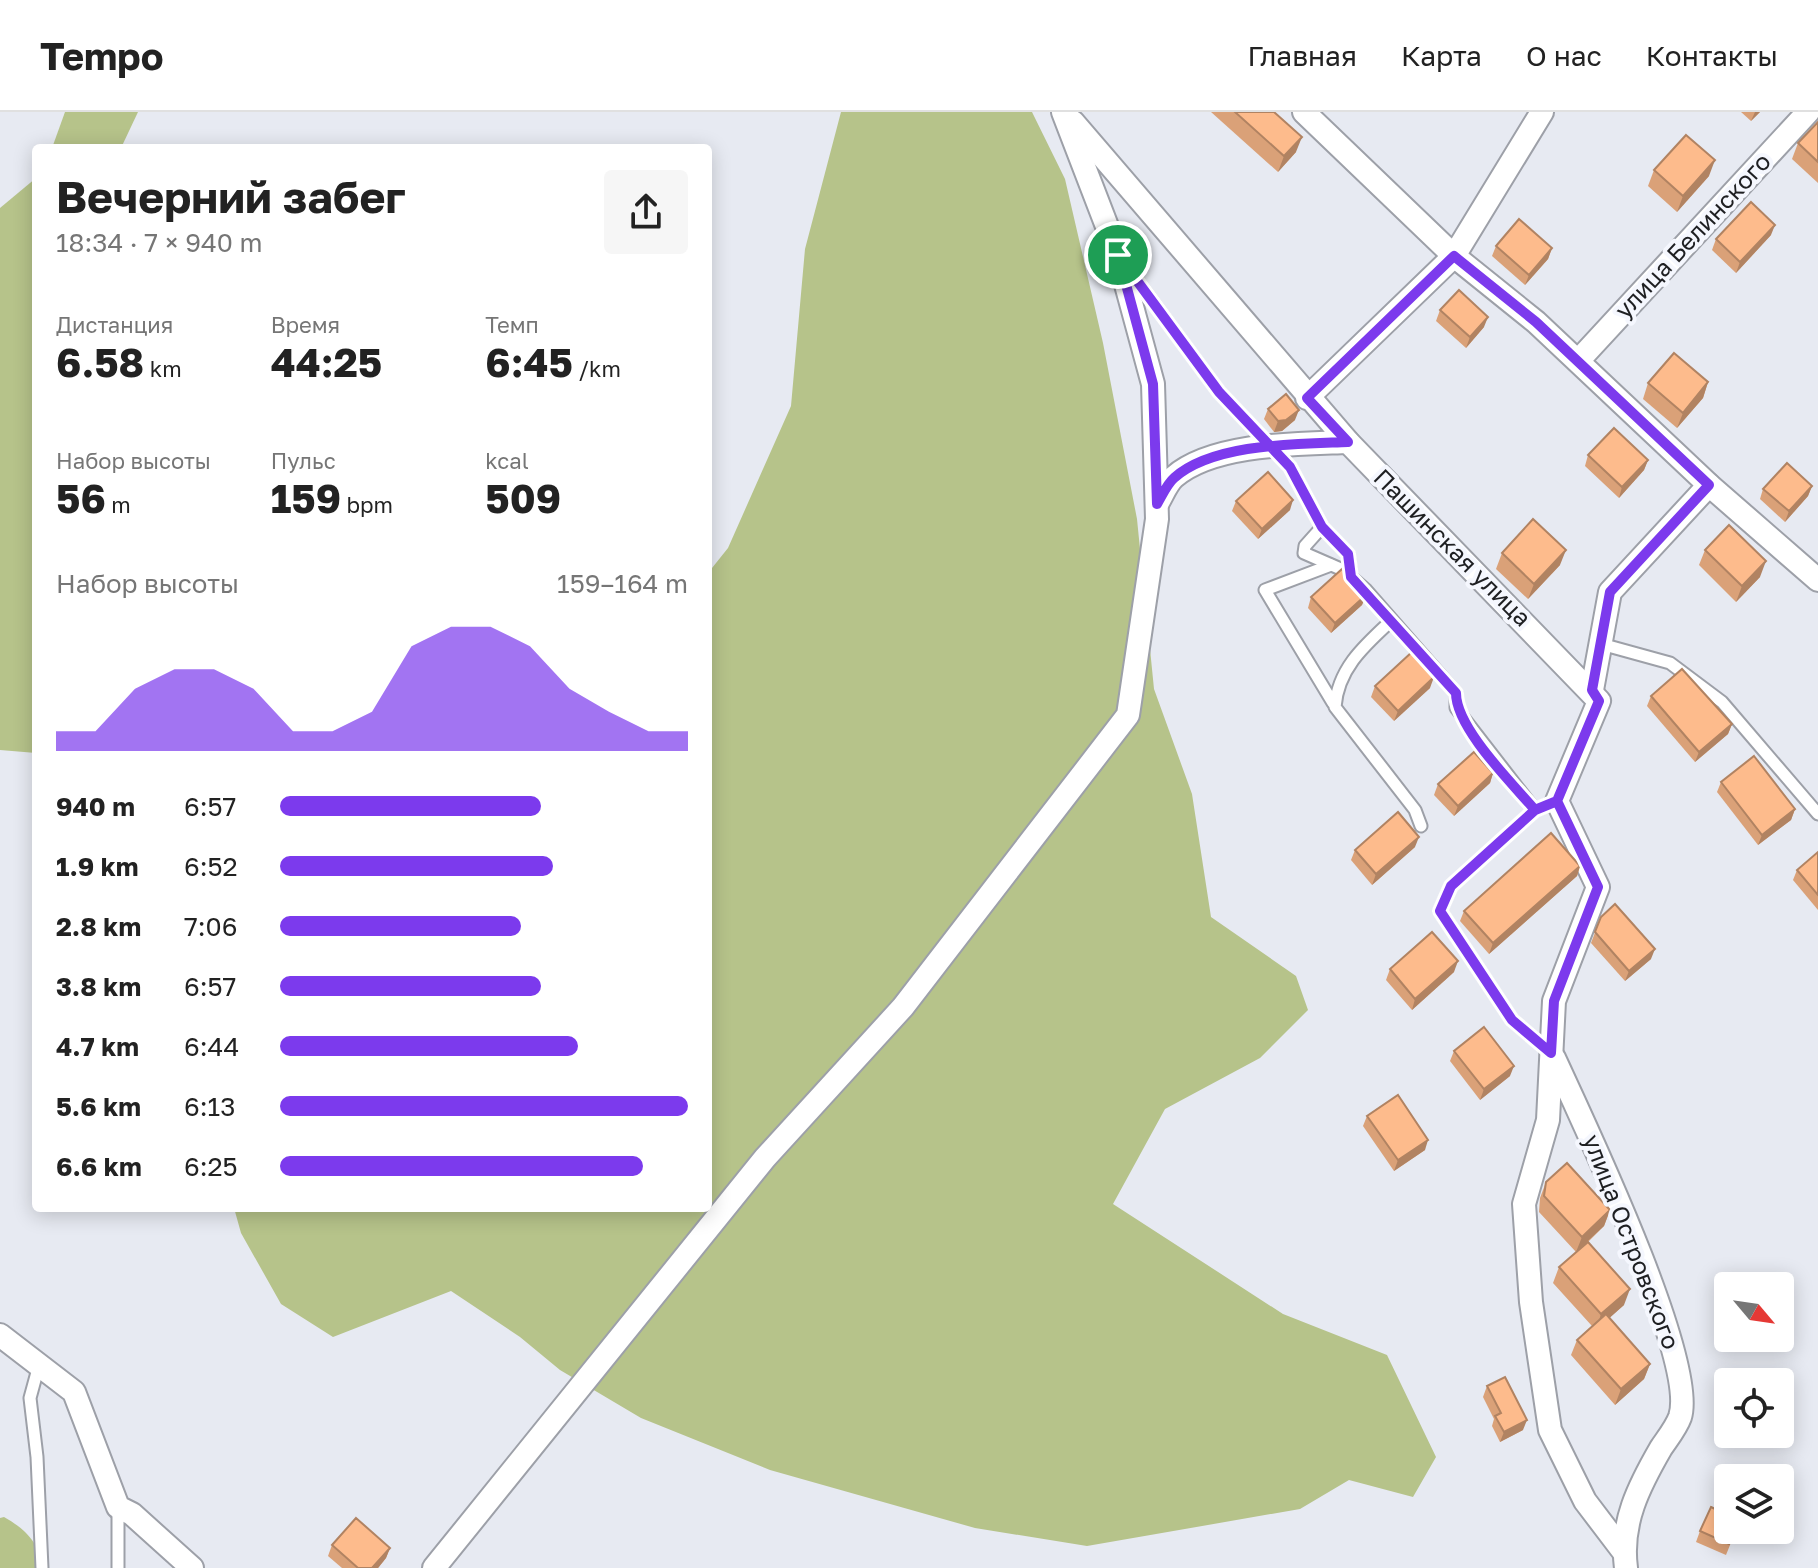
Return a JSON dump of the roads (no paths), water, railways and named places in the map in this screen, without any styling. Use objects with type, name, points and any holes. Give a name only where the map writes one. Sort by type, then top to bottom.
[{"type":"street","points":[[434,1568],[765,1158],[903,1007],[1128,715],[1157,504],[1153,384],[1118,255],[1064,112]]},
{"type":"street","name":"Пашинская улица","points":[[1064,112],[1307,398],[1592,690]]},
{"type":"street","points":[[1304,112],[1454,256],[1536,322],[1709,485],[1818,580]]},
{"type":"street","points":[[1307,398],[1454,256],[1542,112]]},
{"type":"street","name":"улица Белинского","points":[[1578,361],[1808,112]]},
{"type":"street","points":[[1157,504],[1173,478],[1204,461],[1270,446],[1348,442]]},
{"type":"street","points":[[1625,1559],[1585,1501],[1550,1430],[1535,1330],[1524,1204],[1548,1120],[1554,1001],[1598,887],[1557,801],[1599,701],[1592,690],[1610,592],[1709,485]]},
{"type":"street","name":"улица Островского","points":[[1551,1053],[1623,1212],[1679,1364],[1681,1416],[1635,1493],[1625,1559]]},
{"type":"street","points":[[0,1335],[74,1392],[118,1507],[132,1514],[192,1568]]},
{"type":"lane","points":[[1118,255],[1219,392],[1290,467],[1322,527],[1348,554],[1351,577]]},
{"type":"lane","points":[[1322,527],[1305,546],[1304,553],[1351,577],[1392,620],[1456,693],[1456,708],[1535,810]]},
{"type":"lane","points":[[1331,565],[1265,590],[1328,688],[1335,707],[1415,810],[1421,826]]},
{"type":"lane","points":[[1335,707],[1336,686],[1357,653],[1392,620]]},
{"type":"lane","points":[[1601,644],[1670,663],[1722,702],[1818,814]]},
{"type":"lane","points":[[1551,1053],[1512,1020],[1440,911],[1451,886],[1535,810],[1557,801]]},
{"type":"lane","points":[[39,1365],[30,1398],[37,1457],[42,1568]]},
{"type":"lane","points":[[118,1507],[118,1568]]}]
